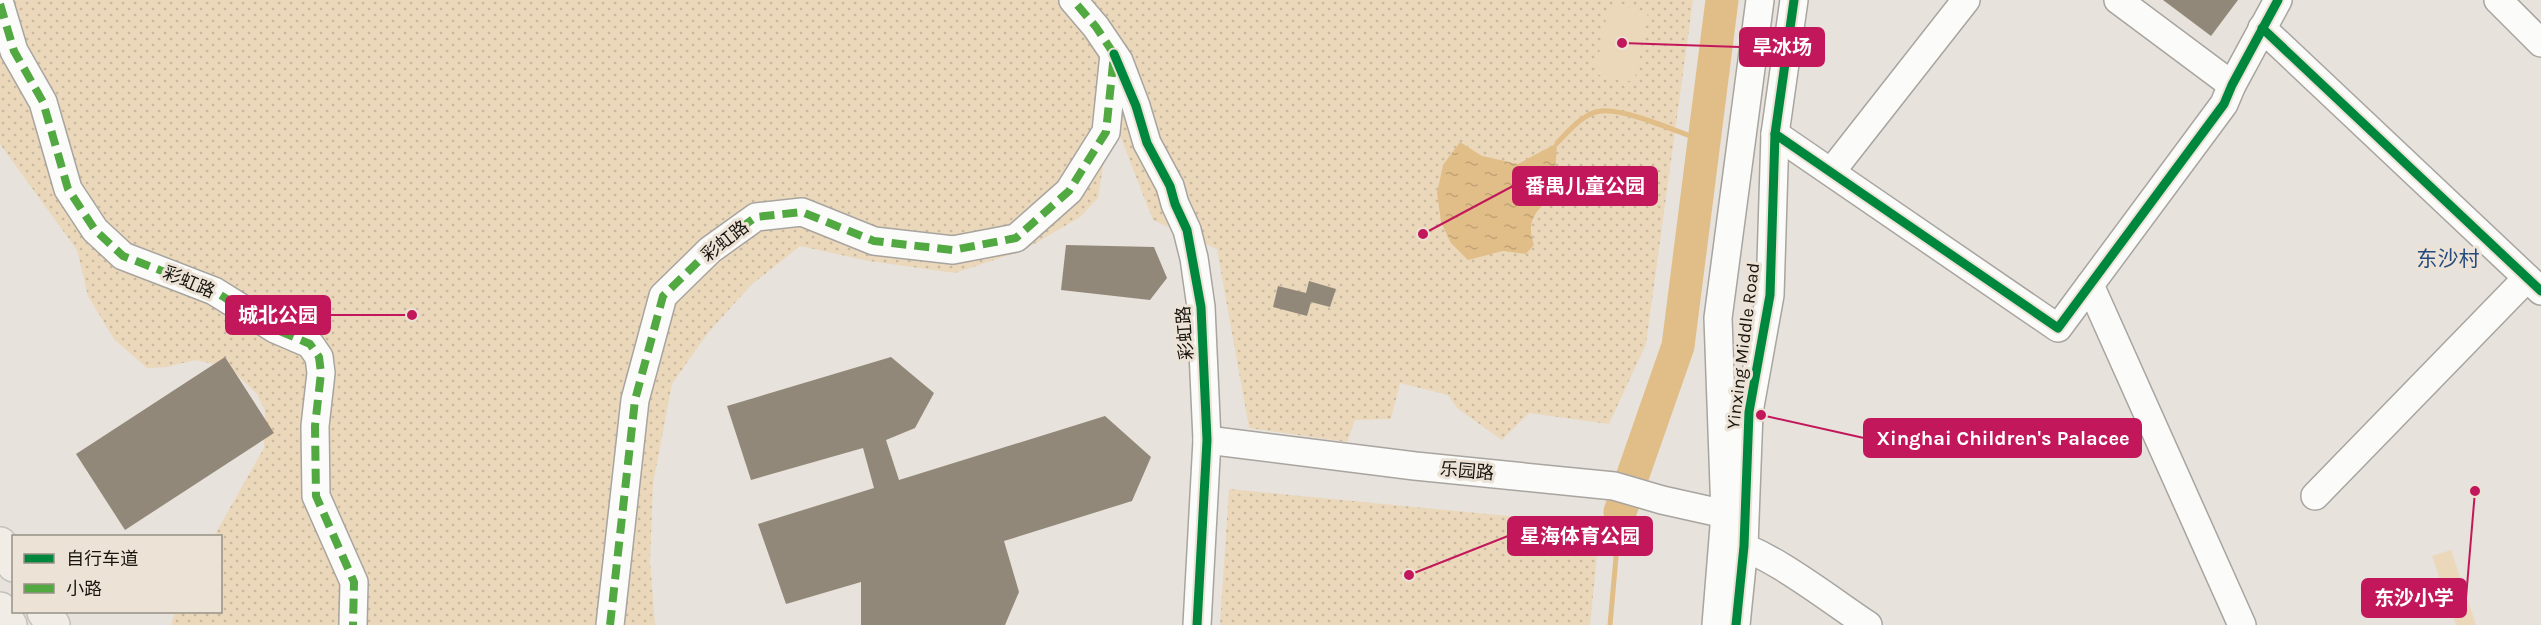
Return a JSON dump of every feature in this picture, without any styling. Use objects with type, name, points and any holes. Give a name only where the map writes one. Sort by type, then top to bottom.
[{"type":"main road","points":[[0,544],[12,562]]},
{"type":"main road","points":[[0,609],[10,625]]},
{"type":"street","name":"彩虹路","points":[[1073,0],[1096,27],[1114,54],[1136,106],[1147,143],[1170,186],[1190,239],[1201,307],[1207,440],[1197,625]]},
{"type":"street","name":"Yinxing Middle Road","points":[[1736,625],[1734,543],[1725,514],[1718,318],[1760,0]]},
{"type":"street","name":"Yinxing Middle Road","points":[[1716,625],[1734,543],[1749,412],[1770,295],[1775,134],[1794,0]]},
{"type":"street","points":[[1831,172],[1966,0]]},
{"type":"street","points":[[2118,0],[2232,85]]},
{"type":"street","points":[[1775,134],[2058,327],[2224,104],[2278,0]]},
{"type":"street","points":[[2498,0],[2541,43]]},
{"type":"street","name":"彩虹路","points":[[0,4],[14,51],[43,102],[68,189],[95,230],[123,256],[214,291],[275,329],[310,344],[319,357],[321,373],[315,426],[316,496],[354,582],[353,625]]},
{"type":"street","points":[[2262,28],[2534,284],[2315,496]]},
{"type":"street","name":"彩虹路","points":[[610,625],[634,400],[663,296],[710,250],[756,217],[802,212],[874,241],[953,250],[1016,238],[1069,191],[1106,132],[1114,54]]},
{"type":"street","points":[[2090,285],[2242,625]]},
{"type":"street","name":"乐园路","points":[[1207,440],[1415,466],[1614,486],[1662,500],[1725,514]]},
{"type":"street","points":[[1734,543],[1868,625]]},
{"type":"shaded area","points":[[0,0],[1693,0],[1646,344],[1609,424],[1529,413],[1502,440],[1457,408],[1448,395],[1400,383],[1391,419],[1355,420],[1347,442],[1249,428],[1217,249],[1153,220],[1119,133],[1103,166],[1098,198],[1080,217],[1024,250],[955,273],[869,261],[800,246],[751,285],[707,334],[672,384],[653,484],[650,561],[655,625],[171,625],[175,613],[222,613],[222,535],[215,535],[264,448],[265,411],[257,394],[229,367],[195,360],[167,367],[147,368],[114,339],[88,296],[77,250],[0,144]]},
{"type":"shaded area","points":[[1609,4],[1648,12],[1634,82],[1595,74]]},
{"type":"shaded area","points":[[1229,489],[1600,525],[1590,625],[1220,625]]},
{"type":"shaded area","points":[[2451,550],[2476,625],[2456,625],[2432,556]]},
{"type":"water","points":[[1460,142],[1482,156],[1518,164],[1557,143],[1554,194],[1534,216],[1531,228],[1534,245],[1526,254],[1503,251],[1468,260],[1451,243],[1441,222],[1437,193],[1443,165]]},
{"type":"building","points":[[2163,0],[2238,0],[2211,36]]},
{"type":"building","points":[[1066,245],[1154,247],[1167,278],[1150,300],[1061,290]]},
{"type":"building","points":[[1309,281],[1336,289],[1330,307],[1311,302],[1307,316],[1273,307],[1278,286],[1306,293]]},
{"type":"building","points":[[225,357],[274,433],[125,530],[76,454]]},
{"type":"building","points":[[891,357],[934,393],[915,428],[886,440],[899,480],[1105,416],[1151,457],[1132,501],[1004,541],[1019,592],[1005,625],[861,625],[861,582],[786,604],[758,524],[874,488],[863,448],[751,480],[727,406]]},
{"type":"waterway","points":[[1620,512],[1678,346],[1722,0]]},
{"type":"waterway","points":[[1557,143],[1582,119],[1601,111],[1638,117],[1704,141]]},
{"type":"waterway","points":[[1610,625],[1620,512]]},
{"type":"marked path","points":[[610,625],[635,400],[663,296],[710,250],[756,217],[802,212],[874,241],[953,250],[1016,238],[1069,191],[1106,132],[1114,54],[1096,27],[1073,0]]},
{"type":"marked path","points":[[0,4],[14,51],[43,102],[68,189],[95,230],[123,256],[214,291],[275,329],[310,344],[319,357],[321,373],[315,426],[316,496],[354,582],[353,625]]},
{"type":"cycle path","points":[[1736,625],[1744,546],[1749,412],[1770,295],[1775,134],[1794,0]]},
{"type":"cycle path","points":[[1775,134],[2058,328],[2224,104],[2278,0]]},
{"type":"cycle path","points":[[2262,28],[2541,291]]},
{"type":"cycle path","points":[[1114,54],[1136,106],[1147,143],[1170,186],[1175,204],[1187,230],[1201,307],[1207,440],[1197,625]]},
{"type":"place","name":"旱冰场","points":[[1622,43]]},
{"type":"place","name":"番禺儿童公园","points":[[1423,234]]},
{"type":"place","name":"城北公园","points":[[412,315]]},
{"type":"place","name":"Xinghai Children's Palacee","points":[[1761,415]]},
{"type":"place","name":"东沙小学","points":[[2475,491]]},
{"type":"place","name":"星海体育公园","points":[[1409,575]]},
{"type":"district","name":"东沙村","points":[[2448,259]]}]
